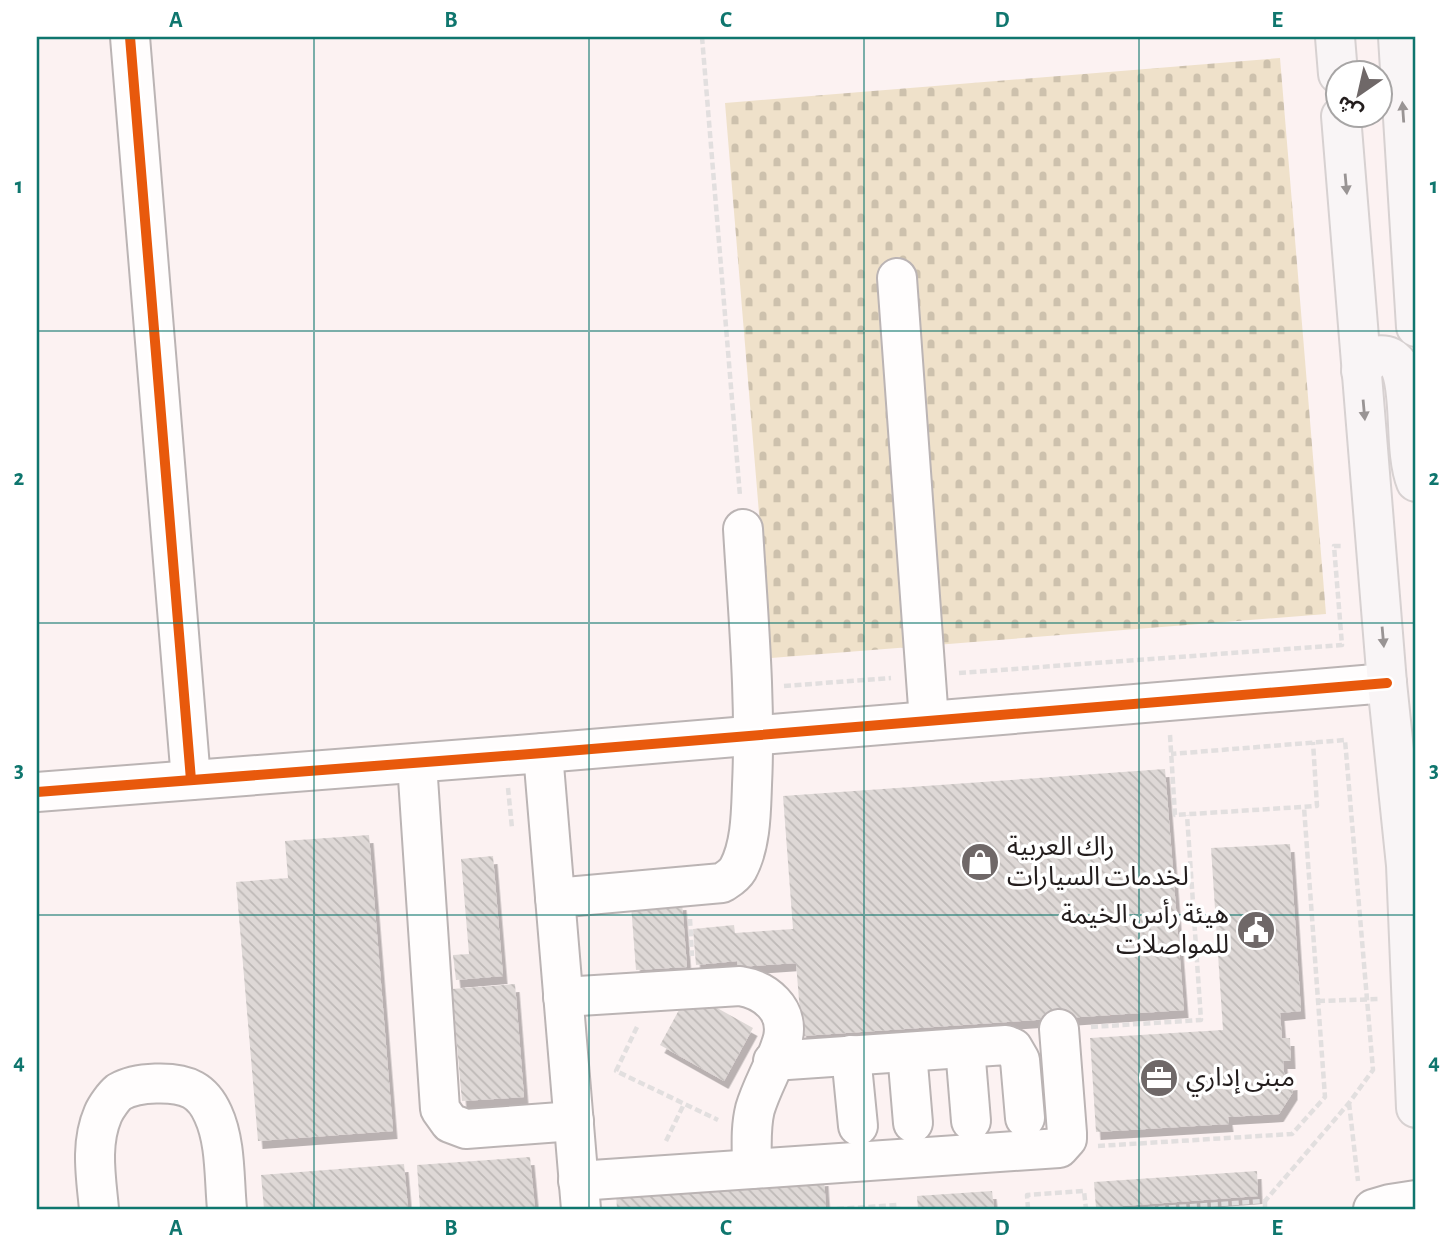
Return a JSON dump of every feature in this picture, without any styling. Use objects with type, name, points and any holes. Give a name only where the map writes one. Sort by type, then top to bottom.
[{"type":"main road","points":[[1335,37],[1337,60]]},
{"type":"main road","points":[[1398,37],[1416,327]]},
{"type":"main road","points":[[1342,130],[1387,683],[1406,865],[1416,1108]]},
{"type":"main road","points":[[1361,371],[1374,356],[1383,354],[1399,365],[1404,381],[1410,462],[1416,482]]},
{"type":"street","points":[[130,37],[191,780]]},
{"type":"street","points":[[897,278],[929,721]]},
{"type":"street","points":[[555,898],[722,883],[738,868],[749,823],[753,736],[753,689],[743,529]]},
{"type":"street","points":[[37,792],[1387,683]]},
{"type":"street","points":[[543,753],[580,1195],[752,1153],[1059,1149],[1067,1139],[1059,1029]]},
{"type":"street","points":[[417,763],[440,1109],[450,1123],[466,1129],[573,1121]]},
{"type":"street","points":[[563,997],[740,986],[764,993],[774,1002],[780,1013],[783,1038],[756,1108],[752,1153]]},
{"type":"street","points":[[774,1061],[1006,1045],[1018,1053],[1020,1060],[1025,1118]]},
{"type":"street","points":[[965,1048],[971,1121]]},
{"type":"street","points":[[907,1052],[912,1124]]},
{"type":"street","points":[[852,1055],[858,1126]]},
{"type":"street","points":[[99,1209],[95,1156],[97,1132],[104,1111],[118,1093],[144,1085],[163,1083],[193,1090],[206,1101],[213,1115],[221,1137],[226,1209]]},
{"type":"street","points":[[1365,1196],[1390,1204],[1416,1200]]},
{"type":"path","points":[[702,37],[743,529]]},
{"type":"path","points":[[753,689],[1342,645],[1334,547],[1375,543]]},
{"type":"path","points":[[1164,658],[1175,815],[1317,806],[1313,742]]},
{"type":"path","points":[[1171,754],[1345,740],[1373,1070],[1349,1103],[1265,1200],[1265,1209]]},
{"type":"path","points":[[1059,1149],[1292,1134],[1325,1097],[1304,807]]},
{"type":"path","points":[[1059,1029],[1201,1020],[1187,815]]},
{"type":"path","points":[[687,885],[695,988]]},
{"type":"path","points":[[653,992],[616,1071],[752,1153]]},
{"type":"path","points":[[1318,1001],[1411,998]]},
{"type":"path","points":[[1349,1103],[1365,1196]]},
{"type":"path","points":[[1028,1209],[1027,1195],[1084,1191],[1086,1209]]},
{"type":"path","points":[[1148,1209],[1265,1200]]},
{"type":"path","points":[[837,1209],[898,1205],[898,1209]]},
{"type":"green space","points":[[1280,58],[1326,614],[771,658],[725,103]]},
{"type":"building","name":"راك العربية لخدمات السيارات","points":[[1165,769],[1184,1010],[802,1036],[796,963],[738,967],[737,961],[696,965],[693,929],[734,925],[735,933],[793,929],[783,796]]},
{"type":"building","points":[[369,835],[393,1131],[258,1141],[236,882],[288,878],[285,841]]},
{"type":"building","name":"هيئة رأس الخيمة للمواصلات","points":[[1290,844],[1301,1011],[1280,1013],[1282,1038],[1290,1038],[1291,1061],[1283,1061],[1285,1083],[1293,1082],[1293,1092],[1279,1114],[1228,1117],[1229,1124],[1096,1132],[1090,1038],[1223,1030],[1211,848]]},
{"type":"building","points":[[493,856],[503,976],[456,980],[453,955],[469,954],[461,859]]},
{"type":"building","points":[[682,902],[687,967],[636,970],[631,905]]},
{"type":"building","points":[[515,984],[524,1097],[462,1101],[452,989]]},
{"type":"building","points":[[686,997],[707,1009],[710,1004],[753,1028],[724,1081],[660,1045]]},
{"type":"building","points":[[530,1157],[535,1209],[420,1209],[417,1165]]},
{"type":"building","points":[[404,1164],[408,1209],[264,1209],[261,1175]]},
{"type":"building","points":[[1257,1171],[1258,1196],[1096,1208],[1094,1182]]},
{"type":"building","points":[[824,1178],[826,1209],[617,1209],[616,1193]]},
{"type":"building","points":[[992,1191],[994,1209],[918,1209],[917,1196]]},
{"type":"cycle path","points":[[130,37],[191,780]]},
{"type":"cycle path","points":[[37,792],[1387,683]]},
{"type":"place","name":"راك العربية لخدمات السيارات","points":[[980,862]]},
{"type":"place","name":"هيئة رأس الخيمة للمواصلات","points":[[1256,930]]},
{"type":"place","name":"مبنى إداري","points":[[1159,1078]]}]
